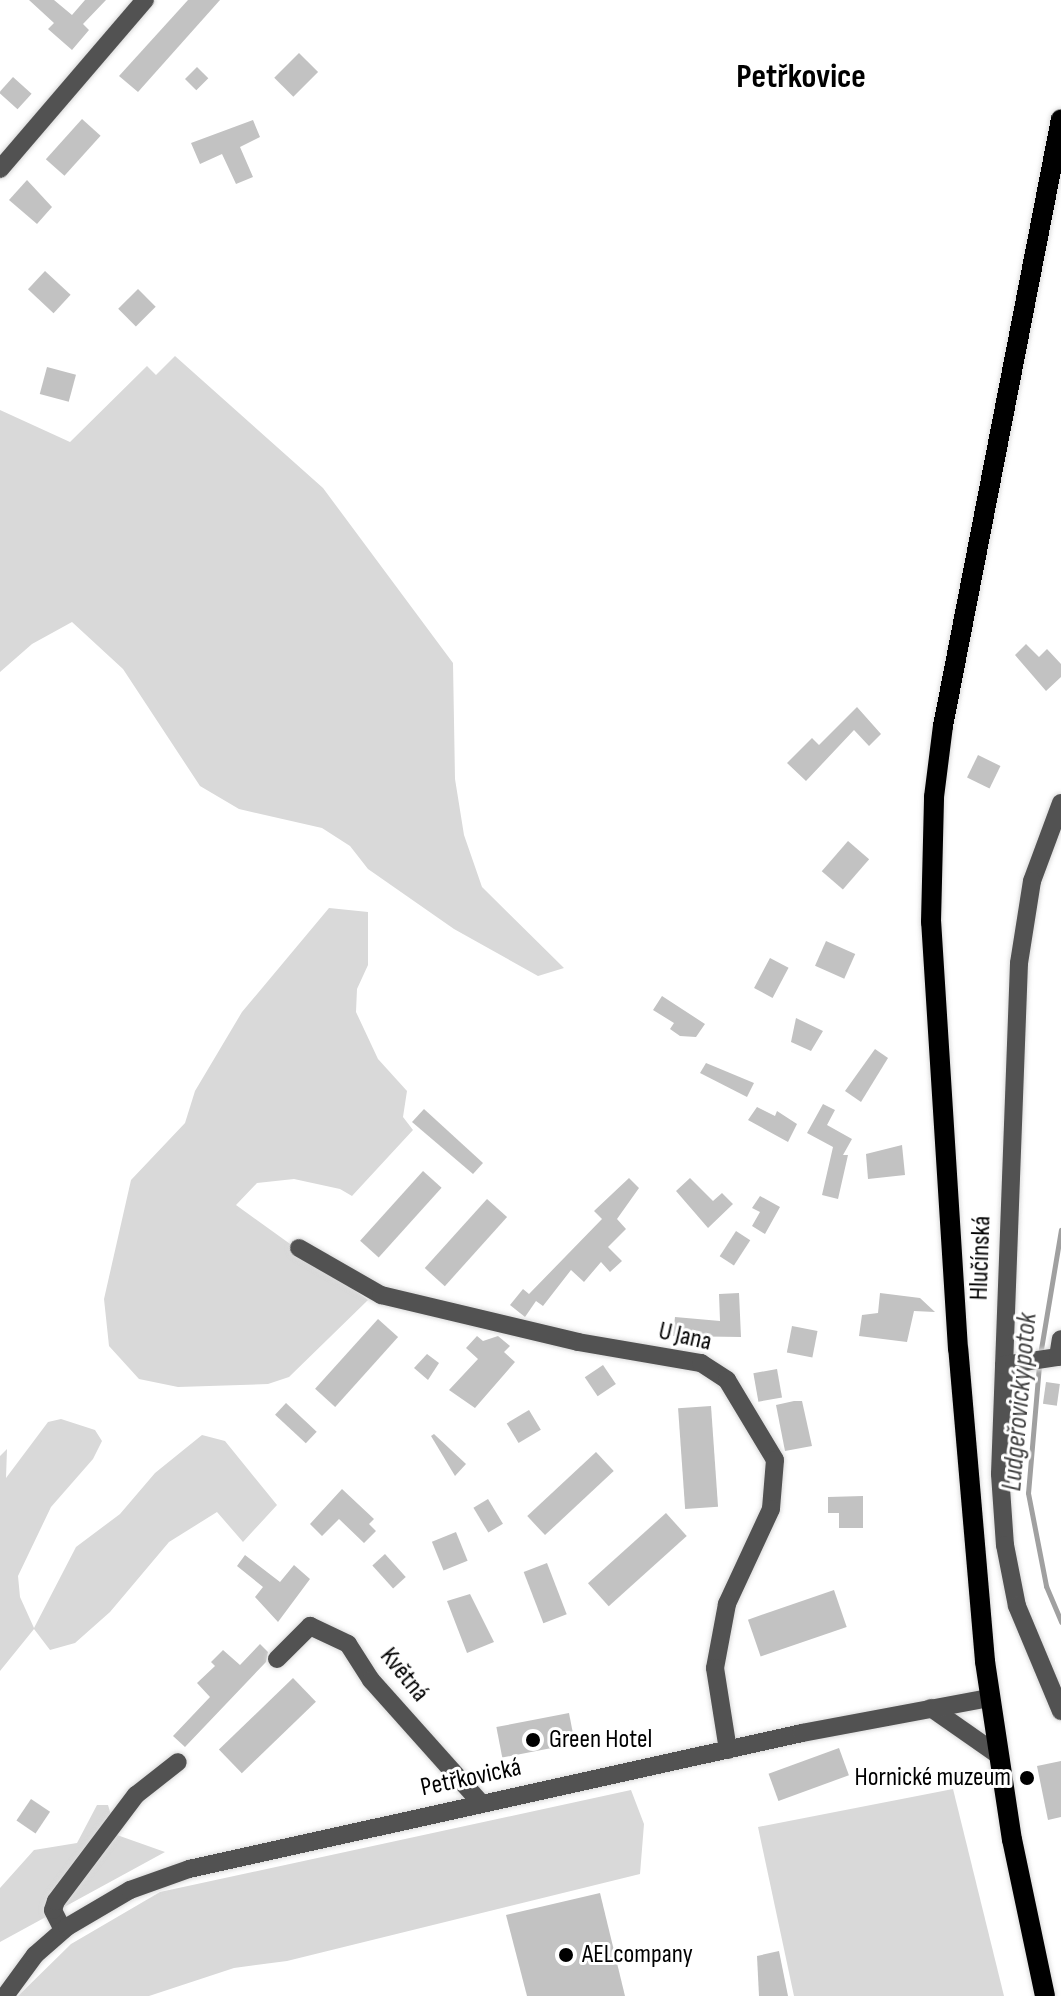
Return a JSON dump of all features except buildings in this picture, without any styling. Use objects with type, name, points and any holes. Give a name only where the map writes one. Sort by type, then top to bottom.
[{"type":"main road","points":[[1045,1996],[989,1698],[939,1092],[931,935],[934,797],[943,726],[1061,119]]},
{"type":"street","points":[[0,169],[145,0]]},
{"type":"street","name":"Hlučínská","points":[[1061,803],[1032,881],[1019,963],[1000,1474],[1007,1560],[1026,1636],[1061,1711]]},
{"type":"street","name":"U Jana","points":[[299,1248],[381,1295],[578,1342],[701,1363],[727,1380],[775,1460],[771,1509],[727,1604],[715,1668],[728,1750]]},
{"type":"street","points":[[1004,1365],[1058,1357],[1061,1339]]},
{"type":"street","name":"Květná","points":[[277,1659],[310,1626],[348,1644],[371,1680],[481,1803]]},
{"type":"street","name":"Petřkovická","points":[[5,1996],[35,1955],[63,1930],[130,1890],[189,1869],[728,1750],[989,1698]]},
{"type":"street","points":[[931,1708],[998,1755]]},
{"type":"street","points":[[63,1930],[55,1915],[56,1901],[131,1801],[178,1762]]},
{"type":"shaded area","points":[[175,356],[323,488],[453,663],[455,779],[464,835],[482,887],[564,968],[538,976],[454,929],[368,869],[350,846],[322,828],[239,809],[200,786],[123,669],[72,622],[32,644],[0,672],[0,410],[70,442],[147,366],[156,375]]},
{"type":"shaded area","points":[[329,908],[368,912],[368,965],[357,989],[356,1012],[378,1059],[407,1091],[403,1117],[413,1130],[352,1196],[340,1189],[294,1179],[257,1183],[236,1205],[368,1300],[289,1377],[268,1384],[178,1387],[139,1379],[109,1346],[104,1299],[131,1180],[185,1123],[195,1091],[242,1012]]},
{"type":"shaded area","points":[[61,1419],[95,1430],[102,1441],[93,1459],[51,1507],[18,1576],[20,1597],[34,1628],[76,1547],[120,1514],[155,1473],[202,1435],[225,1441],[277,1505],[243,1542],[217,1512],[169,1542],[110,1612],[75,1643],[50,1650],[34,1629],[0,1671],[0,1456],[7,1449],[6,1478],[48,1422]]},
{"type":"shaded area","points":[[953,1789],[1004,1996],[794,1996],[758,1827]]},
{"type":"shaded area","points":[[631,1790],[644,1824],[640,1874],[287,1961],[234,1968],[149,1996],[18,1996],[71,1944],[160,1892]]},
{"type":"shaded area","points":[[97,1805],[108,1805],[117,1835],[165,1852],[0,1942],[0,1888],[34,1850],[77,1843]]},
{"type":"waterway","name":"Ludgeřovický potok","points":[[1040,1355],[1061,1230]]},
{"type":"waterway","name":"Ludgeřovický potok","points":[[1039,1365],[1028,1493],[1046,1586],[1061,1622]]},
{"type":"place","name":"Green Hotel","points":[[533,1740]]},
{"type":"place","name":"Hornické muzeum","points":[[1027,1778]]},
{"type":"place","name":"AELcompany","points":[[566,1955]]},
{"type":"district","name":"Petřkovice","points":[[801,77]]}]
